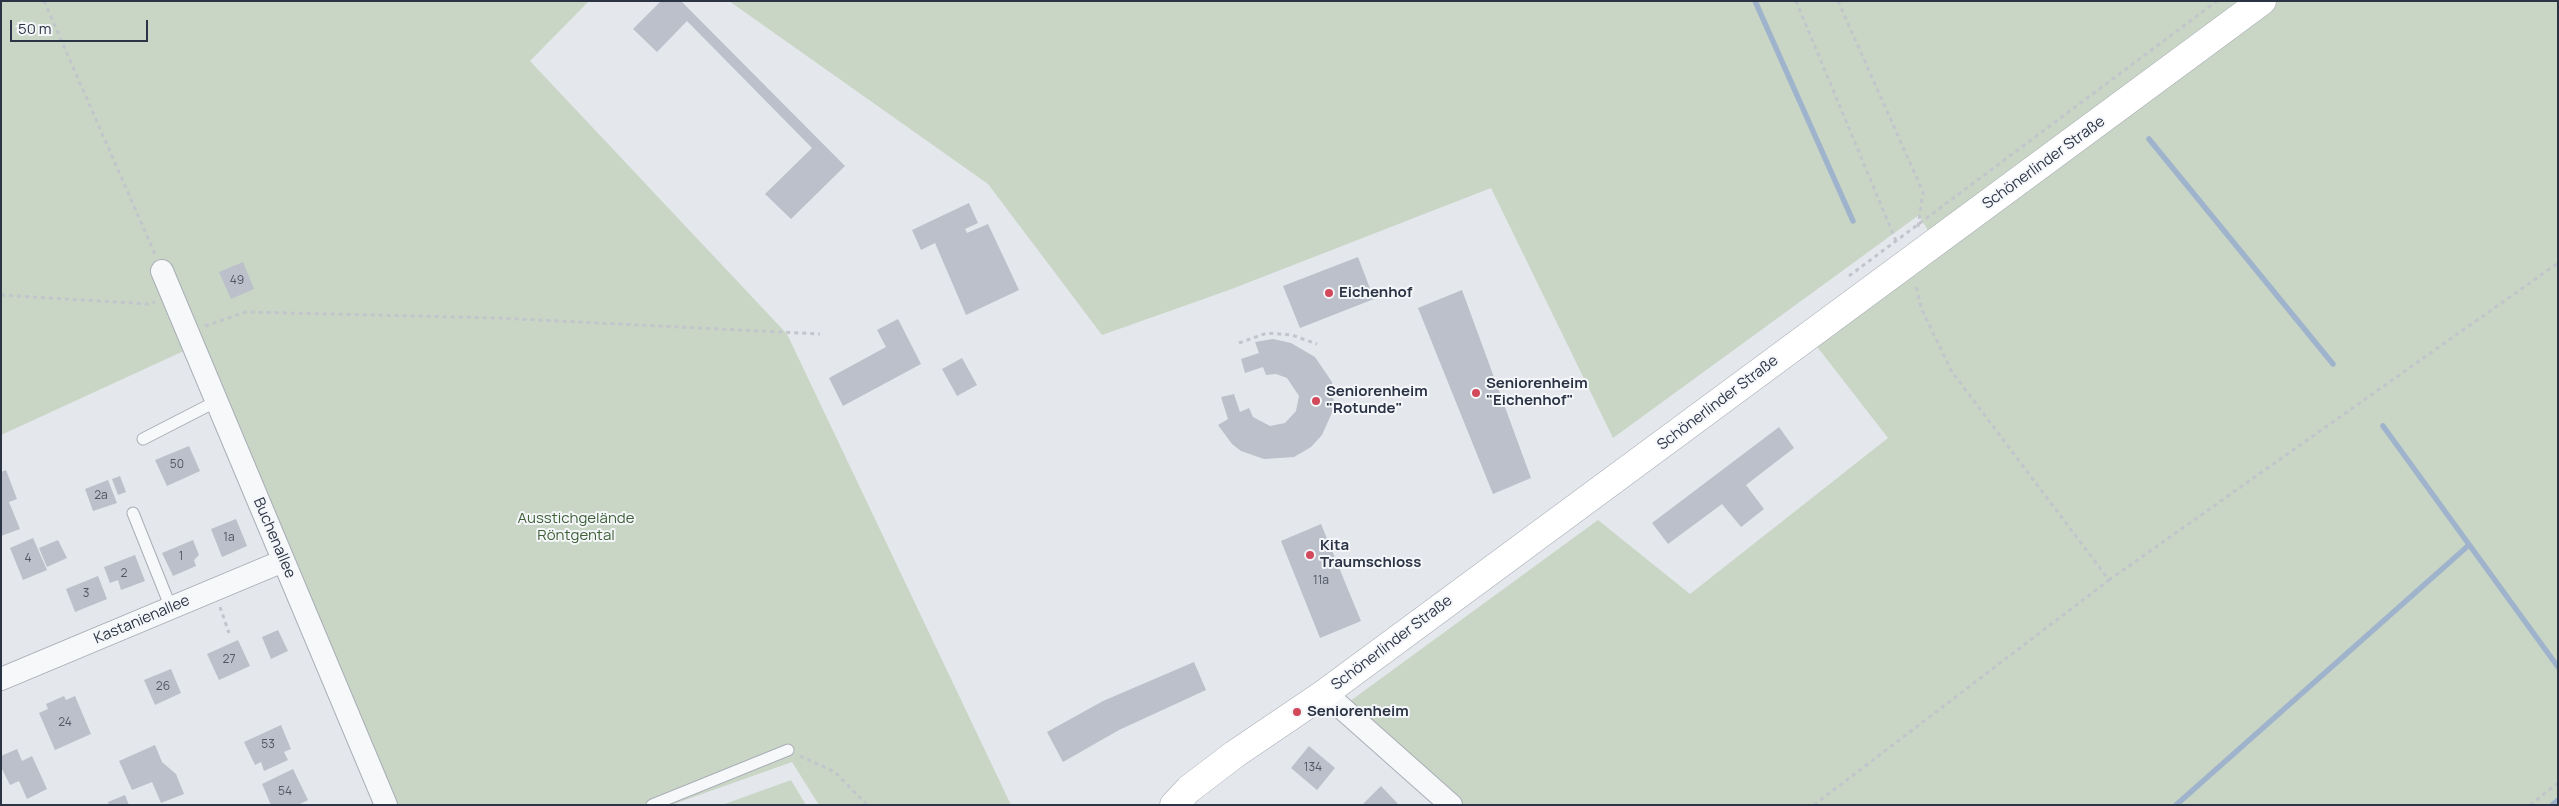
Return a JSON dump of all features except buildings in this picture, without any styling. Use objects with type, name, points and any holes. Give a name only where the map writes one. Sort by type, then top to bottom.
[{"type":"street","name":"Schönerlinder Straße","points":[[1181,797],[1326,693],[2262,1]]},
{"type":"street","name":"Buchenallee","points":[[162,271],[172,297],[220,400],[283,561],[386,805]]},
{"type":"street","name":"Kastanienallee","points":[[1,679],[283,561]]},
{"type":"street","points":[[1326,693],[1451,805]]},
{"type":"lane","points":[[143,439],[220,400]]},
{"type":"lane","points":[[133,513],[171,608]]},
{"type":"lane","points":[[652,805],[788,750]]},
{"type":"path","points":[[44,1],[162,271]]},
{"type":"path","points":[[1796,1],[1896,240],[1911,259]]},
{"type":"path","points":[[1838,1],[1923,192],[1911,259],[1920,308],[1952,372],[2109,580]]},
{"type":"path","points":[[1814,805],[2109,580],[2558,263]]},
{"type":"path","points":[[1,295],[148,304],[172,297]]},
{"type":"path","points":[[188,332],[246,312],[498,318],[820,334]]},
{"type":"path","points":[[1239,343],[1267,333],[1292,335],[1317,344]]},
{"type":"path","points":[[215,590],[229,633]]},
{"type":"path","points":[[788,750],[835,772],[867,805]]},
{"type":"path","points":[[2530,805],[2558,783]]},
{"type":"green space","name":"Ausstichgelände Röntgental","points":[[1,1],[589,1],[530,61],[787,334],[1011,805],[819,805],[792,762],[671,805],[395,805],[199,344],[1,435]]},
{"type":"green space","points":[[729,1],[2558,1],[2558,805],[1449,805],[1342,707],[1598,520],[1690,594],[1888,438],[1815,344],[1941,253],[1919,215],[1613,438],[1491,188],[1229,290],[1102,335],[988,184]]},
{"type":"green space","points":[[791,780],[806,805],[722,805]]},
{"type":"waterway","points":[[1755,1],[1853,221]]},
{"type":"waterway","points":[[2149,139],[2333,364]]},
{"type":"waterway","points":[[2383,426],[2558,667]]},
{"type":"waterway","points":[[2176,805],[2469,545]]},
{"type":"waterway","points":[[2552,805],[2558,800]]},
{"type":"place","name":"Eichenhof","points":[[1329,293]]},
{"type":"place","name":"Seniorenheim \"Eichenhof\"","points":[[1476,393]]},
{"type":"place","name":"Seniorenheim \"Rotunde\"","points":[[1316,401]]},
{"type":"place","name":"Kita Traumschloss","points":[[1310,555]]},
{"type":"place","name":"Seniorenheim","points":[[1297,712]]}]
